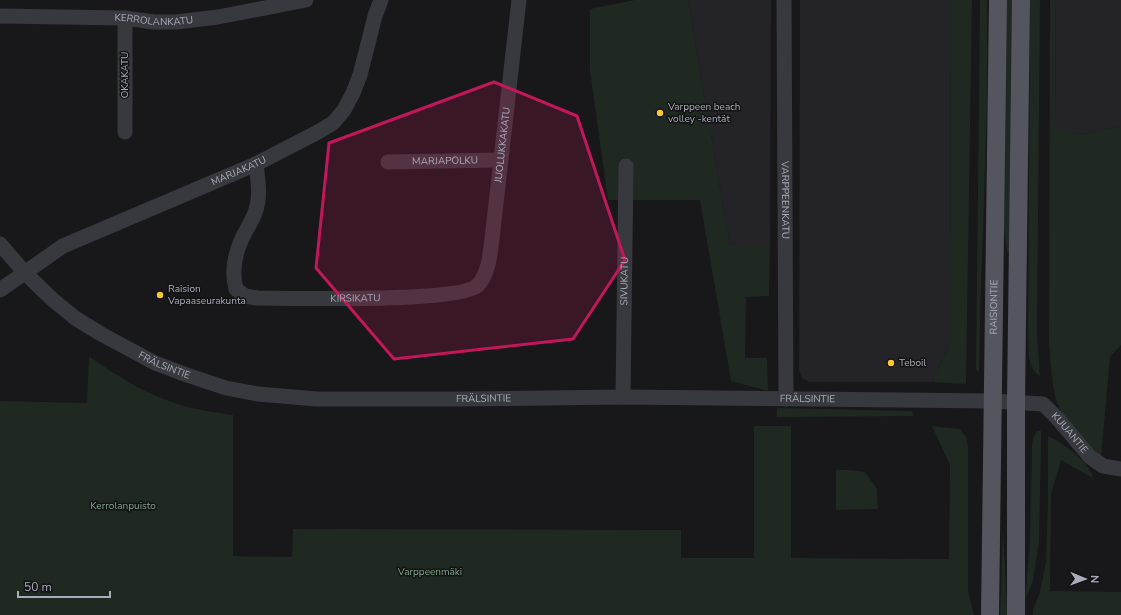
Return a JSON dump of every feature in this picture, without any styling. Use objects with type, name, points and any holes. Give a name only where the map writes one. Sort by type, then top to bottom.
[{"type":"main road","name":"RAISIONTIE","points":[[990,615],[998,0]]},
{"type":"main road","points":[[1016,615],[1016,402],[1021,0]]},
{"type":"street","name":"KERROLANKATU","points":[[0,16],[125,18],[154,22],[197,20],[306,0]]},
{"type":"street","name":"MARJAKATU","points":[[0,290],[63,246],[256,164],[333,123],[344,110],[353,93],[360,75],[375,16],[381,0]]},
{"type":"street","name":"JUOLUKKAKATU","points":[[477,286],[485,273],[489,257],[519,0]]},
{"type":"street","name":"VARPPEENKATU","points":[[784,0],[786,399]]},
{"type":"street","name":"OKAKATU","points":[[125,18],[125,132]]},
{"type":"street","name":"MARJAPOLKU","points":[[388,162],[501,160]]},
{"type":"street","name":"KIRSIKATU","points":[[256,164],[258,197],[255,212],[240,243],[235,260],[233,278],[236,289],[245,296],[257,298],[374,298],[426,296],[464,291],[477,286]]},
{"type":"street","name":"SIVUKATU","points":[[623,397],[626,166]]},
{"type":"street","name":"FRÄLSINTIE","points":[[0,244],[25,273],[75,318],[101,334],[156,363],[226,388],[258,394],[316,398],[459,399],[623,397],[1016,402]]},
{"type":"street","name":"KUUANTIE","points":[[1016,402],[1043,404],[1058,419],[1090,457],[1103,466],[1121,469]]},
{"type":"highlighted area","points":[[494,82],[577,116],[625,260],[573,339],[394,359],[316,268],[329,143]]},
{"type":"shaded area","points":[[688,0],[771,0],[770,246],[730,246]]},
{"type":"shaded area","points":[[800,0],[951,0],[950,343],[932,382],[809,382],[802,378],[799,370]]},
{"type":"shaded area","points":[[1055,0],[1121,0],[1121,126],[1080,135],[1056,129]]},
{"type":"green space","points":[[635,0],[688,0],[730,246],[770,246],[769,296],[746,297],[745,358],[767,358],[768,391],[731,381],[700,200],[608,200],[590,71],[590,9]]},
{"type":"green space","points":[[951,0],[972,0],[966,384],[932,382],[950,343]]},
{"type":"green space","points":[[980,0],[987,0],[987,104],[979,372],[976,370]]},
{"type":"green space","points":[[1005,0],[1013,0],[1011,252],[1007,252],[1003,223]]},
{"type":"green space","points":[[1030,0],[1040,0],[1037,336],[1040,376],[1033,369],[1031,364],[1028,337]]},
{"type":"green space","points":[[1050,0],[1055,0],[1056,128],[1080,135],[1121,126],[1121,345],[1110,357],[1101,458],[1071,426],[1061,412],[1054,390],[1052,374],[1049,343]]},
{"type":"green space","points":[[89,356],[130,383],[163,399],[189,407],[233,415],[233,556],[292,557],[293,529],[681,530],[681,558],[754,558],[754,426],[791,426],[791,558],[949,559],[950,465],[932,426],[960,429],[966,437],[968,446],[968,591],[974,615],[0,615],[0,401],[87,403]]},
{"type":"green space","points":[[777,408],[912,411],[913,416],[777,417]]},
{"type":"green space","points":[[1037,431],[1041,431],[1039,542],[1033,581],[1025,600],[1030,542],[1032,445],[1033,438]]},
{"type":"green space","points":[[1048,436],[1061,443],[1075,454],[1087,466],[1093,478],[1061,460],[1051,495],[1050,591],[1121,592],[1121,615],[1033,615],[1033,610],[1040,592],[1046,562]]},
{"type":"green space","points":[[836,470],[865,472],[877,489],[878,509],[836,510]]},
{"type":"green space","points":[[1003,527],[1007,608],[1007,615],[1000,615]]},
{"type":"place","name":"Varppeen beach volley -kentät","points":[[660,113]]},
{"type":"place","name":"Raision Vapaaseurakunta","points":[[160,295]]},
{"type":"place","name":"Teboil","points":[[891,363]]},
{"type":"park label","name":"Kerrolanpuisto","points":[[123,506]]},
{"type":"park label","name":"Varppeenmäki","points":[[430,572]]}]
